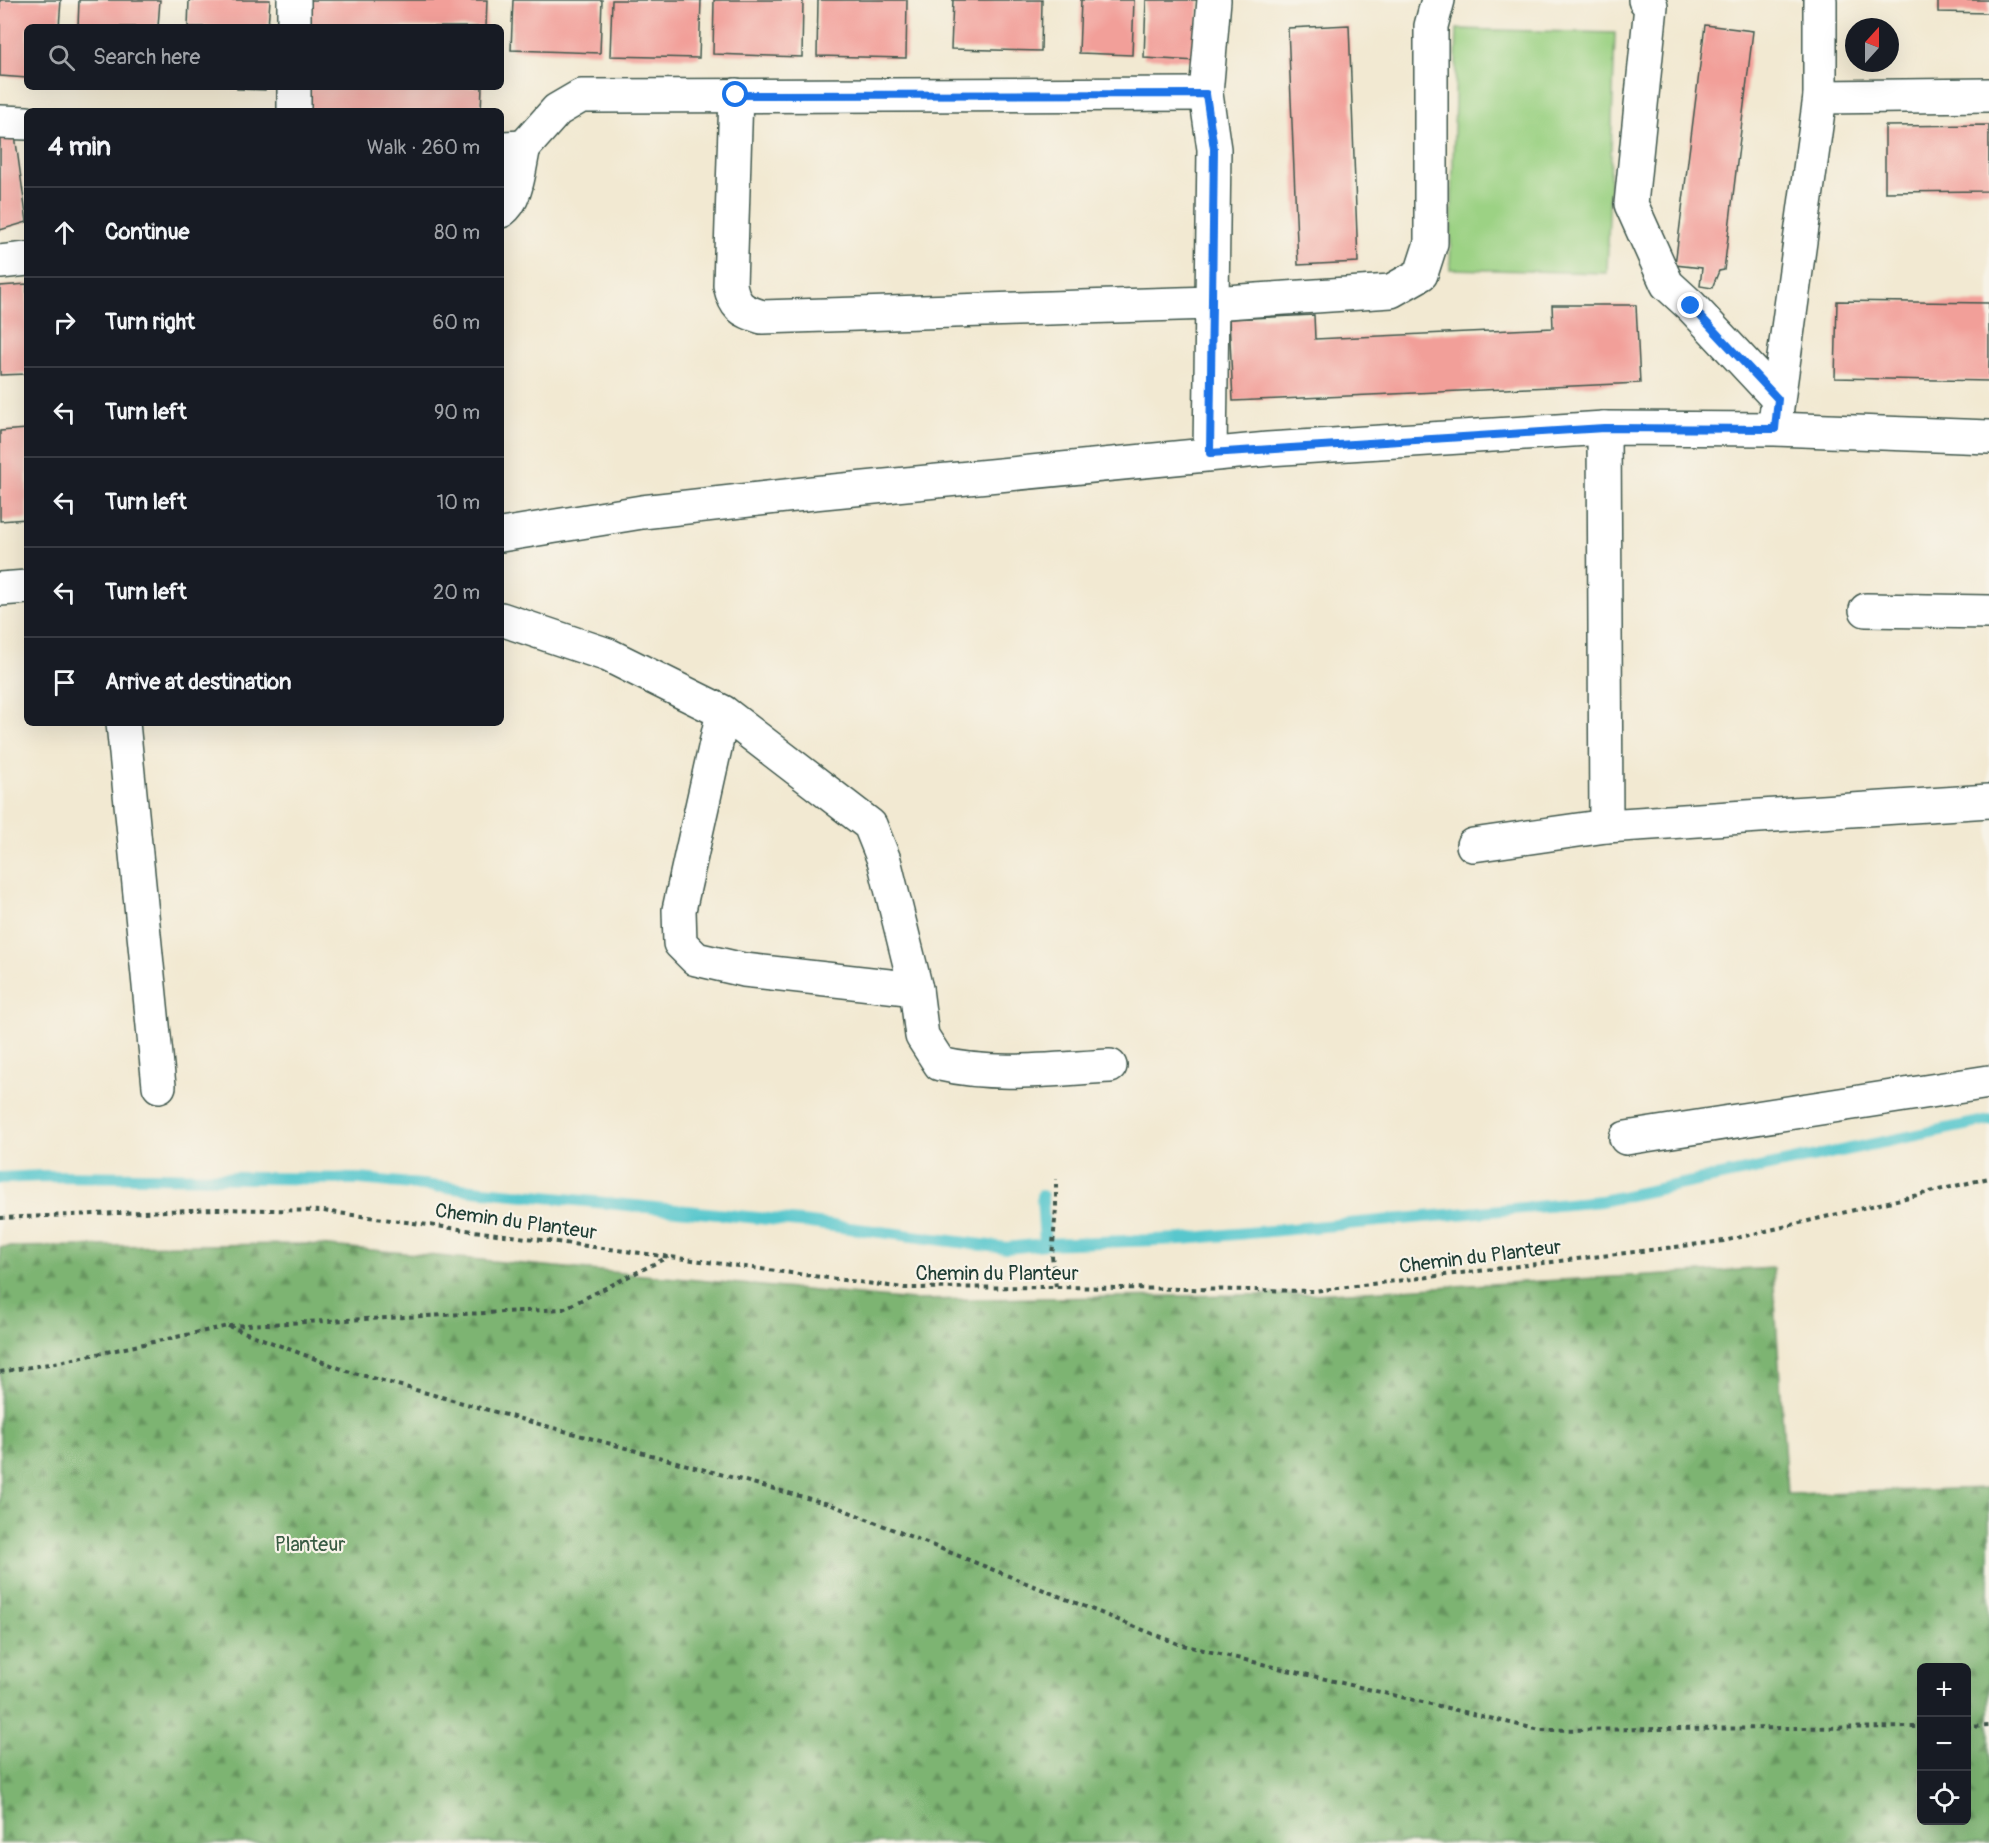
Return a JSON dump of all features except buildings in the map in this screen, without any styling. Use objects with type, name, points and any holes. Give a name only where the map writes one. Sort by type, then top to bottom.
[{"type":"street","points":[[294,0],[294,24]]},
{"type":"street","points":[[1210,453],[1214,149],[1206,94],[1214,0]]},
{"type":"street","points":[[736,95],[730,285],[734,303],[746,312],[762,317],[1211,303],[1390,291],[1421,274],[1431,243],[1431,26],[1438,0]]},
{"type":"street","points":[[1645,0],[1651,6],[1631,204],[1667,284],[1691,306],[1776,414]]},
{"type":"street","points":[[1776,414],[1820,98],[1820,0]]},
{"type":"street","points":[[294,90],[294,108]]},
{"type":"street","points":[[504,209],[512,196],[512,148],[556,110],[581,96],[1206,94]]},
{"type":"street","points":[[1820,98],[1989,95]]},
{"type":"street","points":[[504,535],[642,512],[1210,453],[1604,428],[1776,414],[1989,437]]},
{"type":"street","points":[[1604,428],[1606,826]]},
{"type":"street","points":[[0,589],[24,587]]},
{"type":"street","points":[[1866,610],[1989,612]]},
{"type":"street","points":[[504,620],[608,655],[723,712],[870,825],[884,860],[916,989],[922,1036],[940,1064],[962,1069],[1002,1072],[1110,1066]]},
{"type":"street","points":[[723,712],[679,910],[680,943],[696,959],[744,970],[916,989]]},
{"type":"street","points":[[123,726],[159,1086]]},
{"type":"street","points":[[1473,845],[1606,826],[1989,801]]},
{"type":"street","points":[[1626,1138],[1989,1082]]},
{"type":"path","name":"Chemin du Planteur","points":[[0,1218],[214,1209],[323,1211],[903,1288],[1326,1290],[1724,1241],[1989,1178]]},
{"type":"path","points":[[1056,1179],[1052,1256],[1056,1287]]},
{"type":"path","points":[[0,1372],[55,1363],[228,1326],[562,1309],[669,1257]]},
{"type":"path","points":[[228,1326],[347,1371],[831,1505],[1178,1644],[1529,1727],[1552,1730],[1917,1727]]},
{"type":"path","points":[[1971,1726],[1989,1726]]},
{"type":"green space","points":[[1457,29],[1615,33],[1607,273],[1450,269]]},
{"type":"green space","name":"Planteur","points":[[307,1244],[913,1300],[1313,1294],[1773,1268],[1787,1494],[1989,1488],[1989,1843],[0,1843],[0,1247]]},
{"type":"waterway","points":[[0,1178],[42,1176],[360,1179],[810,1223],[1006,1248],[1045,1244],[1182,1239],[1601,1201],[1989,1120]]},
{"type":"waterway","points":[[1042,1196],[1045,1244]]},
{"type":"route","points":[[736,95],[1206,94],[1214,149],[1210,453],[1604,428],[1775,429],[1778,399],[1691,306]]}]
